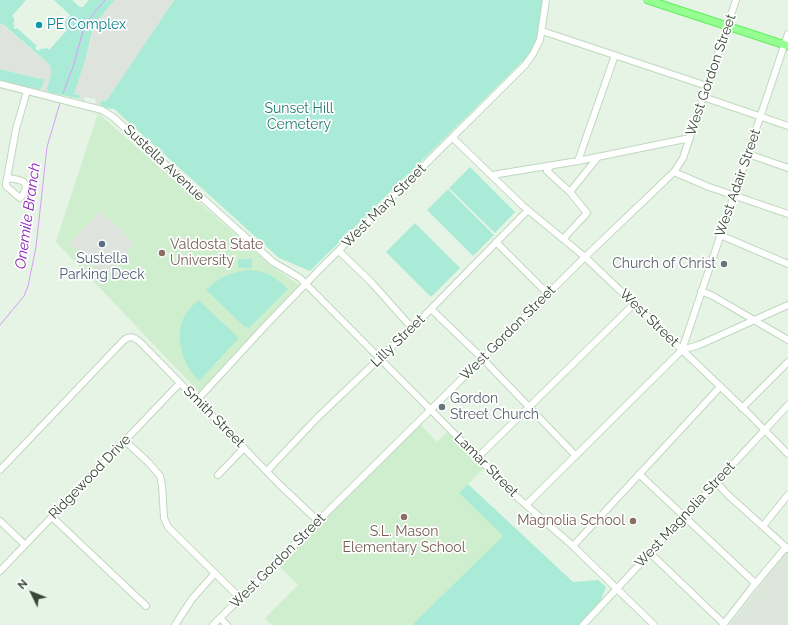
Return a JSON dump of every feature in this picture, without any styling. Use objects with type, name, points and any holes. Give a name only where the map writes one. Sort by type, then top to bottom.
[{"type":"main road","points":[[648,0],[786,46]]},
{"type":"street","name":"West Mary Street","points":[[197,400],[306,284],[525,65],[534,54],[540,40],[546,0]]},
{"type":"street","name":"West Gordon Street","points":[[213,625],[430,409],[674,172],[683,158],[736,0]]},
{"type":"street","points":[[542,31],[707,86]]},
{"type":"street","name":"West Adair Street","points":[[526,505],[682,350],[760,116],[786,46],[788,34]]},
{"type":"street","points":[[578,162],[615,55]]},
{"type":"street","name":"Sustella Avenue","points":[[1,86],[102,110],[113,117],[256,248],[273,262],[300,278],[306,284]]},
{"type":"street","points":[[8,178],[16,130],[27,91]]},
{"type":"street","points":[[703,97],[788,126]]},
{"type":"street","name":"West Street","points":[[452,138],[528,210],[585,257],[788,454]]},
{"type":"street","points":[[492,175],[578,162],[690,138]]},
{"type":"street","points":[[748,154],[788,168]]},
{"type":"street","points":[[570,192],[598,157]]},
{"type":"street","points":[[552,166],[547,171],[570,192],[587,213],[563,239]]},
{"type":"street","points":[[674,172],[734,196],[788,214]]},
{"type":"street","name":"Lilly Street","points":[[267,471],[316,418],[431,309],[528,210]]},
{"type":"street","points":[[720,235],[788,264]]},
{"type":"street","points":[[496,242],[548,294]]},
{"type":"street","points":[[339,251],[372,283],[411,327]]},
{"type":"street","name":"Lamar Street","points":[[306,284],[526,505],[617,588],[654,625]]},
{"type":"street","points":[[701,291],[788,340]]},
{"type":"street","points":[[478,457],[634,304]]},
{"type":"street","points":[[682,350],[700,345],[788,305]]},
{"type":"street","points":[[431,309],[482,358],[576,456]]},
{"type":"street","name":"Smith Street","points":[[0,470],[109,356],[126,339],[133,337],[318,521]]},
{"type":"street","points":[[742,408],[788,362]]},
{"type":"street","name":"Ridgewood Drive","points":[[0,571],[180,383]]},
{"type":"street","points":[[572,546],[720,387]]},
{"type":"street","name":"West Magnolia Street","points":[[583,625],[788,405]]},
{"type":"street","points":[[124,440],[148,462],[160,476],[164,518],[168,527],[240,598]]},
{"type":"street","points":[[218,475],[244,448]]},
{"type":"street","points":[[639,474],[755,583]]},
{"type":"street","points":[[650,553],[724,624],[755,583],[787,548],[728,495],[716,482]]},
{"type":"street","points":[[763,526],[788,495]]},
{"type":"street","points":[[52,517],[146,606]]},
{"type":"street","points":[[0,521],[25,545]]},
{"type":"street","points":[[174,625],[192,599],[215,573]]},
{"type":"street","points":[[220,618],[227,625]]},
{"type":"shaded area","points":[[115,0],[174,0],[106,101],[101,100],[101,106],[93,104],[96,103],[95,99],[86,97],[84,98],[85,101],[79,99],[80,95],[74,94],[90,45],[94,25]]},
{"type":"shaded area","points":[[0,22],[1,25],[3,25],[50,65],[51,75],[46,88],[48,92],[39,90],[42,88],[45,79],[44,77],[42,79],[0,69]]},
{"type":"shaded area","name":"Valdosta State University","points":[[98,113],[270,265],[299,285],[199,392],[56,242]]},
{"type":"shaded area","name":"Sustella Parking Deck","points":[[101,211],[135,244],[104,277],[69,243]]},
{"type":"shaded area","name":"S.L. Mason Elementary School","points":[[419,423],[437,442],[449,431],[484,468],[459,493],[504,536],[412,625],[272,625],[265,618],[298,585],[277,564]]},
{"type":"shaded area","points":[[786,552],[788,554],[788,625],[729,625]]},
{"type":"green space","points":[[0,0],[26,0],[12,16],[14,18],[13,24],[15,26],[13,27],[15,29],[17,28],[37,46],[35,48],[38,51],[40,49],[47,48],[49,50],[67,30],[65,28],[65,21],[70,15],[54,0],[72,0],[80,7],[83,7],[89,0],[115,0],[94,25],[77,95],[80,95],[80,99],[48,92],[46,90],[51,75],[50,65],[4,25],[0,24]]},
{"type":"green space","name":"Sunset Hill Cemetery","points":[[174,0],[544,0],[538,40],[532,52],[310,271],[279,258],[114,109],[105,108],[100,104],[101,100],[106,101]]},
{"type":"green space","points":[[0,69],[42,79],[43,77],[45,79],[42,88],[39,90],[0,81]]},
{"type":"green space","points":[[470,167],[515,212],[495,233],[449,188]]},
{"type":"green space","points":[[448,189],[494,235],[473,256],[427,210]]},
{"type":"green space","points":[[415,223],[460,268],[431,297],[386,252]]},
{"type":"green space","points":[[238,259],[252,259],[252,268],[238,268]]},
{"type":"green space","points":[[248,270],[270,275],[288,289],[249,328],[245,327],[206,290],[225,276]]},
{"type":"green space","points":[[198,300],[237,336],[238,339],[199,381],[188,367],[180,343],[181,326],[184,317],[188,310]]},
{"type":"green space","points":[[468,484],[573,582],[598,580],[606,587],[600,603],[579,625],[412,625],[503,536],[459,493]]},
{"type":"waterway","name":"Onemile Branch","points":[[63,93],[73,67],[85,24],[105,0]]},
{"type":"waterway","name":"Onemile Branch","points":[[0,325],[24,296],[28,286],[36,247],[47,147],[60,103]]},
{"type":"place","name":"PE Complex","points":[[39,25]]},
{"type":"place","name":"Sustella Parking Deck","points":[[102,244]]},
{"type":"place","name":"Valdosta State University","points":[[162,253]]},
{"type":"place","name":"Church of Christ","points":[[724,264]]},
{"type":"place","name":"Gordon Street Church","points":[[442,407]]},
{"type":"place","name":"S.L. Mason Elementary School","points":[[404,517]]},
{"type":"place","name":"Magnolia School","points":[[633,521]]}]
